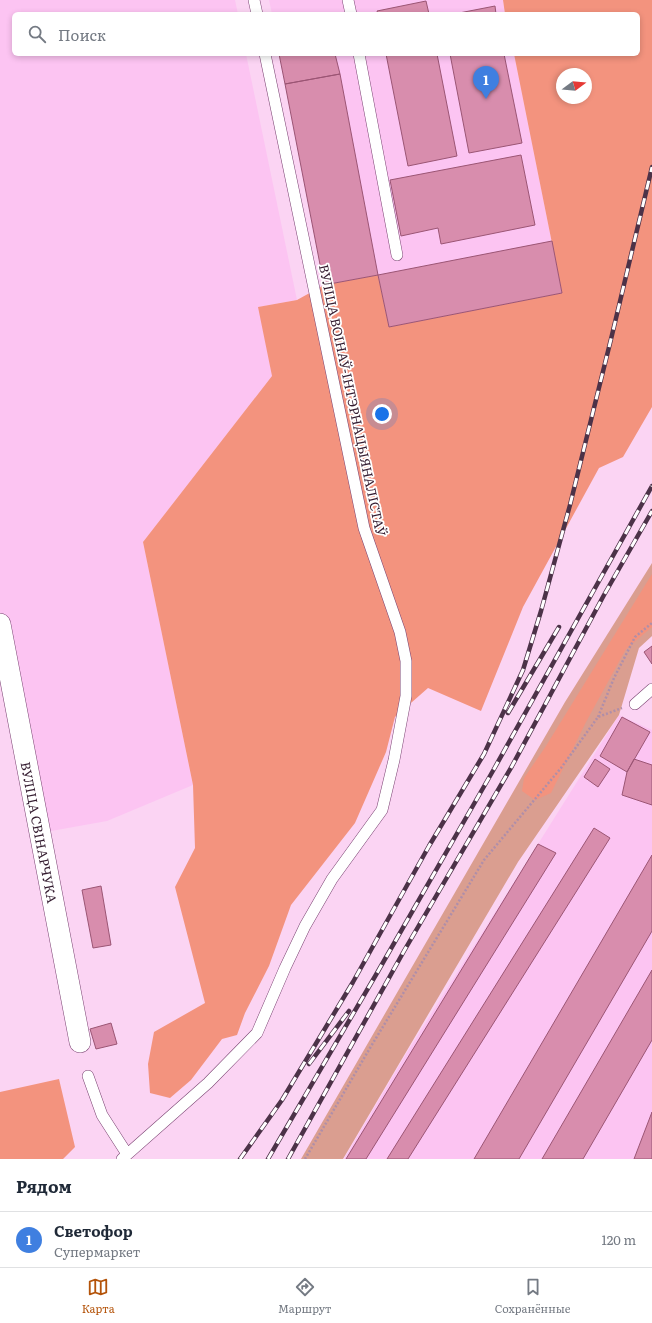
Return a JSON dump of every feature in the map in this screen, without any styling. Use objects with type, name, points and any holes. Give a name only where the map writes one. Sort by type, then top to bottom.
[{"type":"street","name":"ВУЛІЦА СВІНАРЧУКА","points":[[0,624],[80,1042]]},
{"type":"lane","points":[[254,0],[256,12]]},
{"type":"lane","points":[[348,0],[351,12]]},
{"type":"lane","name":"ВУЛІЦА ВОІНАЎ-ІНТЭРНАЦЫЯНАЛІСТАЎ","points":[[124,1157],[208,1083],[257,1033],[305,926],[332,879],[382,810],[394,760],[406,696],[406,661],[400,632],[364,528],[265,56]]},
{"type":"lane","points":[[358,56],[397,255]]},
{"type":"lane","points":[[635,704],[652,689]]},
{"type":"lane","points":[[88,1076],[102,1116],[124,1157]]},
{"type":"path","points":[[305,1159],[370,1048],[484,860],[561,768],[598,717],[614,678],[635,637],[652,623]]},
{"type":"path","points":[[598,717],[635,704]]},
{"type":"shaded area","points":[[0,0],[235,0],[238,12],[12,12],[12,56],[246,56],[297,300],[259,307],[272,376],[143,542],[193,785],[107,821],[40,833],[0,624]]},
{"type":"shaded area","points":[[269,0],[503,0],[505,12],[272,12]]},
{"type":"shaded area","points":[[503,0],[652,0],[652,407],[623,457],[599,468],[523,607],[481,711],[428,688],[395,717],[386,752],[355,823],[291,905],[269,966],[245,1013],[237,1035],[222,1039],[191,1080],[170,1098],[150,1093],[148,1064],[154,1032],[205,1003],[175,887],[195,848],[193,785],[143,542],[272,376],[258,307],[297,300],[324,285],[378,275],[389,327],[562,293],[514,56],[640,56],[640,12],[505,12]]},
{"type":"shaded area","points":[[279,56],[514,56],[562,293],[389,327],[378,275],[324,285]]},
{"type":"shaded area","points":[[652,563],[652,636],[639,648],[619,715],[518,862],[343,1159],[301,1159],[565,702]]},
{"type":"shaded area","points":[[652,574],[652,627],[626,649],[586,722],[551,793],[535,800],[522,791],[524,778],[546,746]]},
{"type":"shaded area","points":[[619,715],[652,730],[652,1159],[344,1159],[406,1054]]},
{"type":"shaded area","points":[[59,1079],[75,1147],[63,1159],[0,1159],[0,1092]]},
{"type":"building","points":[[426,1],[429,12],[377,12]]},
{"type":"building","points":[[495,6],[496,12],[464,12]]},
{"type":"building","points":[[279,56],[336,56],[340,74],[285,84]]},
{"type":"building","points":[[386,56],[437,56],[457,156],[408,166]]},
{"type":"building","points":[[450,56],[504,56],[522,143],[469,153]]},
{"type":"building","points":[[340,74],[378,275],[324,285],[285,84]]},
{"type":"building","points":[[521,155],[535,225],[441,244],[438,228],[401,236],[390,180]]},
{"type":"building","points":[[552,241],[562,293],[389,327],[378,275]]},
{"type":"building","points":[[652,646],[652,664],[644,652]]},
{"type":"building","points":[[622,717],[650,732],[627,772],[600,756]]},
{"type":"building","points":[[595,759],[610,769],[598,787],[584,777]]},
{"type":"building","points":[[634,759],[652,765],[652,805],[622,795],[627,772]]},
{"type":"building","points":[[594,828],[610,838],[408,1159],[387,1159]]},
{"type":"building","points":[[538,844],[556,853],[366,1159],[346,1159]]},
{"type":"building","points":[[652,855],[652,931],[519,1159],[474,1159]]},
{"type":"building","points":[[101,886],[111,945],[93,948],[82,890]]},
{"type":"building","points":[[652,970],[652,1040],[583,1159],[542,1159]]},
{"type":"building","points":[[111,1023],[117,1044],[96,1049],[90,1029]]},
{"type":"building","points":[[652,1112],[652,1159],[634,1159]]},
{"type":"railway","points":[[240,1159],[282,1100],[353,982],[429,846],[484,754],[523,670],[570,505],[652,167]]},
{"type":"railway","points":[[268,1159],[494,769],[652,486]]},
{"type":"railway","points":[[288,1159],[404,951],[512,766],[604,595],[652,511]]},
{"type":"railway","points":[[508,713],[559,627]]},
{"type":"railway","points":[[309,1064],[349,1011]]},
{"type":"place","name":"Светофор","points":[[486,99]]}]
